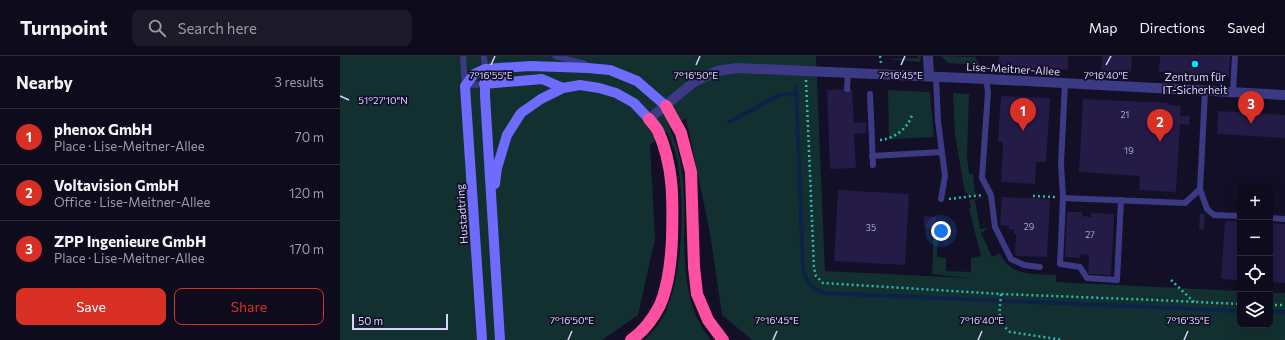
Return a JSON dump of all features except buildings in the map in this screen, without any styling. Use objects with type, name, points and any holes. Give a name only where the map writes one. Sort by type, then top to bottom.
[{"type":"highway","points":[[666,106],[681,133],[691,172],[694,267],[697,294],[708,320],[723,340]]},
{"type":"highway","points":[[632,340],[650,322],[660,304],[667,283],[671,259],[674,201],[668,162],[658,130],[649,119]]},
{"type":"street","points":[[928,56],[932,77]]},
{"type":"street","points":[[465,86],[474,74],[484,69],[530,66],[610,70],[637,81],[666,106]]},
{"type":"street","name":"Lise-Meitner-Allee","points":[[649,119],[694,82],[717,71],[737,68],[986,79],[1285,95]]},
{"type":"street","points":[[484,69],[500,340]]},
{"type":"street","points":[[484,84],[542,79],[563,88]]},
{"type":"street","points":[[492,208],[497,168],[507,136],[521,113],[541,98],[563,88],[580,85],[598,88],[616,93],[634,104],[649,119]]},
{"type":"street","name":"Hustadtring","points":[[465,86],[482,340]]},
{"type":"lane","name":"Hustadtring","points":[[463,56],[465,86]]},
{"type":"lane","points":[[484,56],[484,69]]},
{"type":"lane","points":[[555,56],[610,70]]},
{"type":"lane","points":[[1233,92],[1235,56]]},
{"type":"lane","points":[[847,89],[848,73]]},
{"type":"lane","points":[[932,77],[945,176],[940,199]]},
{"type":"lane","points":[[986,79],[988,92],[982,178],[991,195],[995,227],[1011,259],[1024,266],[1040,266]]},
{"type":"lane","name":"Lise-Meitner-Allee","points":[[1065,83],[1061,163],[1063,198],[1060,264],[1080,267],[1087,278],[1117,280],[1121,200]]},
{"type":"lane","points":[[465,86],[484,84]]},
{"type":"lane","points":[[1205,91],[1200,189],[1207,209],[1214,215],[1237,216]]},
{"type":"lane","points":[[870,94],[873,166]]},
{"type":"lane","points":[[872,156],[941,152]]},
{"type":"lane","points":[[1063,198],[1185,203],[1200,189]]},
{"type":"lane","points":[[1273,218],[1285,219]]},
{"type":"path","points":[[806,71],[813,260],[816,276],[823,283],[1001,294],[1237,304]]},
{"type":"path","points":[[872,140],[889,139],[906,126],[912,115]]},
{"type":"path","points":[[940,199],[991,195]]},
{"type":"path","points":[[1033,196],[1063,198]]},
{"type":"path","points":[[1171,280],[1194,302]]},
{"type":"path","points":[[1001,294],[1000,317],[1004,326],[1010,332],[1063,340]]},
{"type":"path","points":[[1273,305],[1285,305]]},
{"type":"green space","points":[[340,56],[816,56],[825,271],[970,278],[932,274],[934,229],[938,229],[937,257],[946,258],[946,271],[971,272],[971,258],[981,256],[969,209],[971,208],[969,200],[984,197],[975,200],[980,229],[989,228],[981,233],[992,257],[1000,253],[1004,261],[1010,266],[1024,273],[1056,275],[1056,282],[1237,291],[1237,328],[1273,328],[1273,293],[1285,293],[1285,340],[752,340],[722,315],[710,233],[686,118],[670,129],[679,155],[683,182],[685,265],[689,292],[697,317],[711,340],[644,340],[651,334],[666,311],[672,295],[679,257],[682,216],[680,177],[675,153],[667,132],[650,145],[655,239],[638,315],[602,340],[340,340]]},
{"type":"green space","points":[[918,56],[921,56],[920,62],[886,59],[918,58]]},
{"type":"green space","points":[[941,56],[975,57],[980,65],[948,63]]},
{"type":"green space","points":[[888,90],[930,92],[934,137],[889,139]]},
{"type":"green space","points":[[953,93],[969,94],[967,156],[969,174],[973,174],[975,194],[968,196],[967,192],[965,193],[955,135]]},
{"type":"waterway","points":[[796,87],[803,269],[806,278],[812,287],[819,291],[824,293],[1237,311]]},
{"type":"waterway","points":[[729,122],[780,95],[796,93]]},
{"type":"waterway","points":[[1273,312],[1285,312]]},
{"type":"place","name":"Zentrum für IT-Sicherheit","points":[[1195,64]]},
{"type":"place","name":"ZPP Ingenieure GmbH","points":[[1251,124]]},
{"type":"place","name":"phenox GmbH","points":[[1023,131]]},
{"type":"place","name":"Voltavision GmbH","points":[[1160,142]]}]
